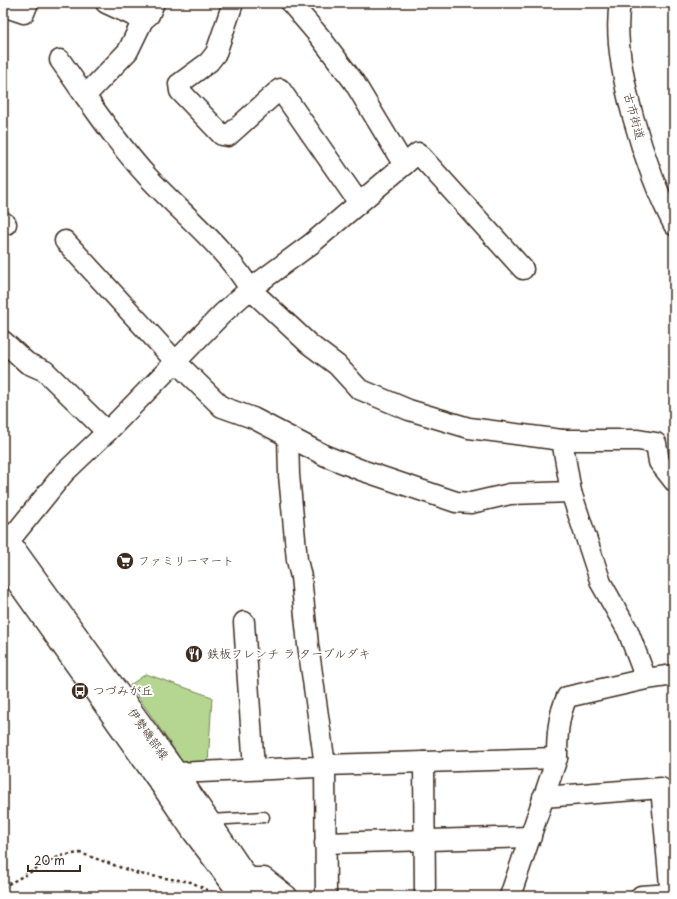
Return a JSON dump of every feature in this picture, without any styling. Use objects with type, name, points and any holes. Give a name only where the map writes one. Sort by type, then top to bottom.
[{"type":"main road","name":"伊勢磯部線","points":[[6,538],[176,773],[208,820],[234,891]]},
{"type":"main road","name":"伊勢磯部線","points":[[3,561],[162,785],[234,891],[263,896]]},
{"type":"street","points":[[3,6],[24,13],[28,3]]},
{"type":"street","points":[[106,3],[143,20]]},
{"type":"street","points":[[85,96],[128,51],[143,20],[149,15],[154,3]]},
{"type":"street","points":[[233,3],[216,53],[209,62],[179,84],[180,91],[222,135],[228,136],[280,89],[359,203]]},
{"type":"street","points":[[291,3],[320,37],[354,82],[404,165]]},
{"type":"street","name":"古市街道","points":[[620,3],[617,19],[624,77],[652,178],[674,224]]},
{"type":"street","points":[[60,60],[118,142],[245,279],[250,289],[309,344],[337,365],[359,389],[409,410],[469,428],[562,440],[638,440],[656,442],[659,462],[674,481]]},
{"type":"street","points":[[6,538],[64,473],[107,432],[224,313],[250,289],[311,244],[418,154],[523,269]]},
{"type":"street","points":[[64,241],[176,362],[222,407],[253,418],[288,437],[361,470],[456,502],[472,503],[510,494],[571,492]]},
{"type":"street","points":[[3,341],[27,363],[45,370],[107,432]]},
{"type":"street","points":[[288,437],[289,475],[297,560],[301,577],[308,645],[325,765],[326,896]]},
{"type":"street","points":[[562,440],[571,492],[601,583],[628,631],[646,679]]},
{"type":"street","points":[[244,622],[254,769]]},
{"type":"street","points":[[510,896],[557,758],[557,737],[562,708],[567,698],[646,679],[674,675]]},
{"type":"street","points":[[176,773],[317,767],[325,765],[557,758]]},
{"type":"street","points":[[424,762],[425,896]]},
{"type":"street","points":[[544,797],[667,786],[671,895],[641,896]]},
{"type":"street","points":[[325,843],[531,837]]},
{"type":"street","points":[[234,891],[264,878],[286,896]]},
{"type":"lane","points":[[208,820],[264,817]]},
{"type":"path","points":[[3,888],[60,856],[80,853],[139,874],[191,882],[234,891]]},
{"type":"green space","points":[[146,674],[212,697],[208,764],[185,765],[130,685]]},
{"type":"place","name":"ファミリーマート","points":[[125,561]]},
{"type":"place","name":"鉄板フレンチ ラ ターブルダキ","points":[[194,654]]},
{"type":"place","name":"つづみが丘","points":[[80,691]]}]
